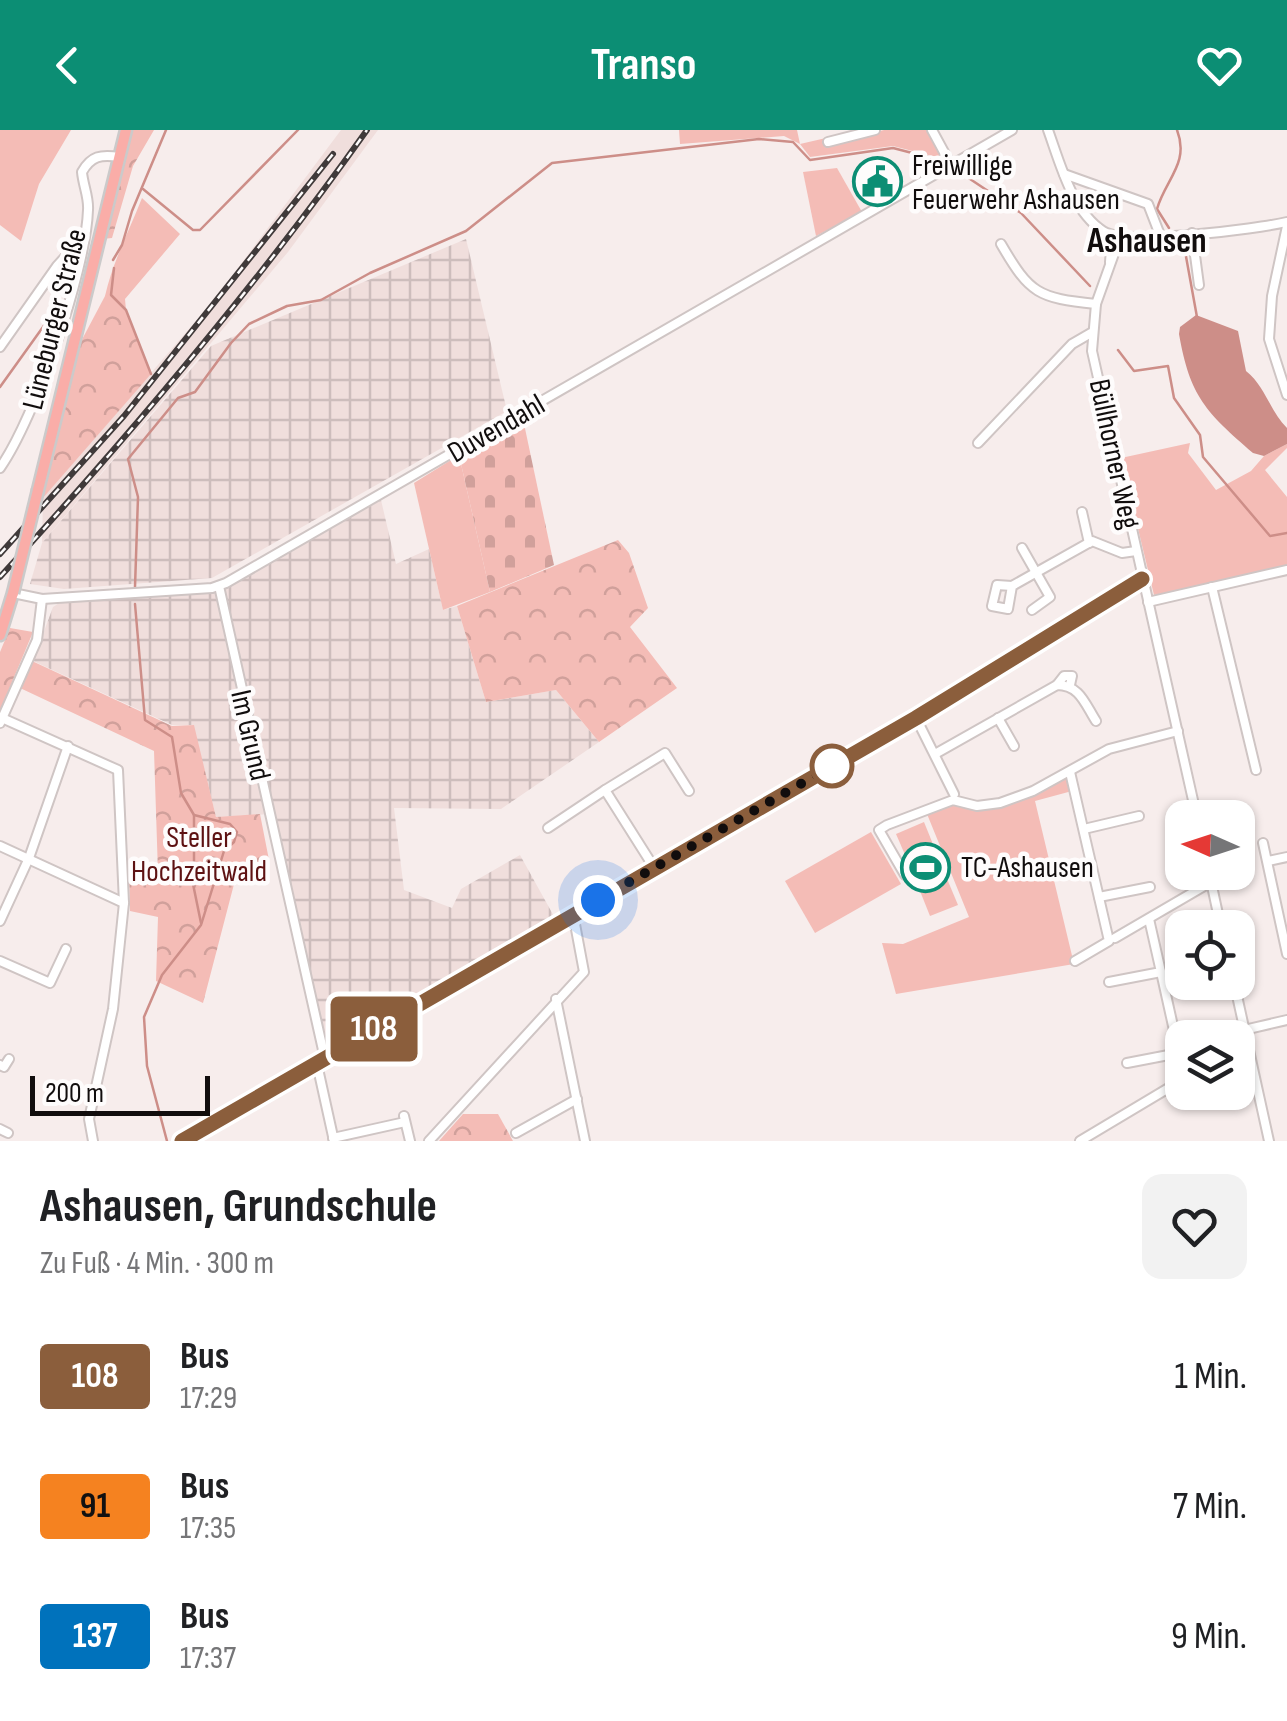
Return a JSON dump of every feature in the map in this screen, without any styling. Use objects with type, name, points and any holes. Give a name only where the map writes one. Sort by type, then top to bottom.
[{"type":"main road","name":"Lüneburger Straße","points":[[0,635],[126,130]]},
{"type":"street","points":[[828,142],[875,130]]},
{"type":"street","points":[[932,130],[951,165]]},
{"type":"street","name":"Duvendahl","points":[[13,593],[42,599],[218,586],[1012,130]]},
{"type":"street","points":[[1048,130],[1064,174],[1090,218],[1116,236],[1287,224],[1272,296],[1269,339],[1287,394]]},
{"type":"street","points":[[0,468],[26,420],[57,337],[88,205],[82,172],[90,159],[119,158]]},
{"type":"street","points":[[1064,174],[1148,204],[1160,235]]},
{"type":"street","points":[[1192,233],[1199,285]]},
{"type":"street","name":"Büllhorner Weg","points":[[1116,236],[1096,304],[1092,351],[1193,800]]},
{"type":"street","points":[[1001,244],[1022,280],[1046,296],[1096,304]]},
{"type":"street","points":[[0,347],[57,266],[67,256],[80,252]]},
{"type":"street","points":[[978,443],[1072,344],[1092,332]]},
{"type":"street","points":[[1082,512],[1090,543]]},
{"type":"street","points":[[1012,586],[1090,543],[1122,552],[1136,551]]},
{"type":"street","points":[[1022,548],[1050,597],[1032,610]]},
{"type":"street","points":[[1148,602],[1287,570]]},
{"type":"street","points":[[182,1141],[916,718],[1142,579]]},
{"type":"street","name":"Im Grund","points":[[218,586],[321,1061],[334,1139]]},
{"type":"street","points":[[1212,587],[1256,770]]},
{"type":"street","points":[[42,599],[37,640],[1,721],[118,770],[124,902],[112,1009],[89,1119],[93,1141]]},
{"type":"street","points":[[936,754],[1058,686],[1076,689],[1096,721]]},
{"type":"street","points":[[916,718],[954,794]]},
{"type":"street","points":[[998,718],[1014,746]]},
{"type":"street","points":[[905,875],[879,830],[954,800],[977,806],[1000,802],[1033,791],[1109,749],[1178,731]]},
{"type":"street","points":[[0,921],[29,858],[68,746]]},
{"type":"street","points":[[548,828],[665,754],[688,791]]},
{"type":"street","points":[[1070,772],[1110,941],[1075,961]]},
{"type":"street","points":[[605,790],[656,868]]},
{"type":"street","points":[[1084,829],[1139,816]]},
{"type":"street","points":[[1263,843],[1287,954]]},
{"type":"street","points":[[0,846],[124,902]]},
{"type":"street","points":[[1268,862],[1287,857]]},
{"type":"street","points":[[1099,897],[1150,886]]},
{"type":"street","points":[[1115,938],[1191,890]]},
{"type":"street","points":[[429,1141],[584,972],[570,916]]},
{"type":"street","points":[[1150,919],[1171,1020]]},
{"type":"street","points":[[0,961],[50,983],[66,949]]},
{"type":"street","points":[[1109,982],[1161,972]]},
{"type":"street","points":[[556,1000],[585,1141]]},
{"type":"street","points":[[1255,1027],[1287,1020]]},
{"type":"street","points":[[1127,1063],[1165,1056]]},
{"type":"street","points":[[0,1065],[4,1067],[9,1059]]},
{"type":"street","points":[[1255,1075],[1270,1141]]},
{"type":"street","points":[[1080,1141],[1165,1090]]},
{"type":"street","points":[[516,1133],[577,1100]]},
{"type":"street","points":[[334,1139],[404,1119],[410,1141]]},
{"type":"shaded area","points":[[341,130],[378,130],[288,252],[42,543],[43,498],[214,300]]},
{"type":"shaded area","points":[[466,239],[507,411],[212,578],[64,589],[30,584],[42,543],[211,346]]},
{"type":"shaded area","points":[[1196,315],[1238,331],[1246,371],[1287,428],[1287,444],[1264,456],[1253,453],[1202,402],[1183,356],[1179,334],[1180,327]]},
{"type":"shaded area","points":[[381,500],[396,564],[429,549],[443,610],[457,606],[486,702],[556,690],[599,742],[501,809],[394,808],[404,890],[452,908],[461,889],[520,855],[556,920],[327,1052],[271,814],[216,817],[193,725],[172,725],[33,661],[53,607],[64,600],[225,588]]},
{"type":"green space","points":[[0,130],[71,130],[39,184],[21,241],[0,225]]},
{"type":"green space","points":[[132,130],[154,130],[133,166],[112,238],[102,239]]},
{"type":"green space","points":[[679,130],[797,130],[800,144],[784,136],[680,144]]},
{"type":"green space","points":[[884,130],[928,130],[944,159],[893,146],[810,157],[800,144],[826,138],[828,145]]},
{"type":"green space","points":[[837,168],[862,212],[816,236],[803,172]]},
{"type":"green space","points":[[142,198],[180,234],[125,299],[126,310],[111,296],[105,296]]},
{"type":"green space","points":[[111,295],[126,310],[151,374],[43,498],[77,349],[105,296]]},
{"type":"green space","points":[[523,419],[554,565],[490,592],[459,455]]},
{"type":"green space","points":[[1190,443],[1188,453],[1216,490],[1251,471],[1264,456],[1287,444],[1265,470],[1287,497],[1287,566],[1154,595],[1121,458]]},
{"type":"green space","points":[[459,455],[490,592],[443,610],[414,483]]},
{"type":"green space","points":[[618,540],[629,553],[648,608],[630,627],[677,688],[599,742],[556,690],[486,702],[457,606]]},
{"type":"green space","points":[[10,628],[33,632],[0,711],[0,652]]},
{"type":"green space","name":"Steller Hochzeitwald","points":[[32,661],[172,726],[194,725],[216,817],[260,814],[269,860],[239,865],[203,1003],[156,981],[158,917],[130,911],[129,874],[158,873],[154,751],[20,688]]},
{"type":"green space","points":[[1066,776],[1072,791],[1035,801],[1074,964],[896,994],[882,943],[903,944],[969,917],[927,814],[951,805],[979,811],[1033,793]]},
{"type":"green space","points":[[924,822],[943,869],[916,880],[896,834]]},
{"type":"green space","points":[[871,832],[901,884],[815,933],[785,881]]},
{"type":"green space","points":[[945,874],[958,905],[930,916],[918,886]]},
{"type":"green space","points":[[463,1114],[498,1114],[513,1141],[439,1141]]},
{"type":"waterway","points":[[113,260],[166,130]]},
{"type":"waterway","points":[[143,189],[193,230],[200,230],[298,130]]},
{"type":"waterway","points":[[1169,228],[1157,209],[1178,162],[1177,130]]},
{"type":"waterway","points":[[135,587],[138,497],[128,459],[178,398],[195,392],[249,324],[287,306],[321,300],[370,273],[466,231],[552,163],[759,139],[793,142],[810,160],[893,148],[943,161]]},
{"type":"waterway","points":[[961,173],[1021,213],[1090,286]]},
{"type":"waterway","points":[[1183,240],[1197,317]]},
{"type":"waterway","points":[[114,268],[111,295],[126,310],[151,374]]},
{"type":"waterway","points":[[0,387],[48,320]]},
{"type":"waterway","points":[[1118,350],[1134,371],[1168,366],[1174,398],[1200,435],[1203,457],[1270,536],[1287,533]]},
{"type":"waterway","points":[[135,604],[145,720],[172,737],[181,793],[194,815],[230,824],[237,832],[234,842],[224,851],[201,925],[162,975],[144,1017],[147,1066],[167,1141]]},
{"type":"waterway","points":[[194,815],[194,867]]},
{"type":"waterway","points":[[192,879],[201,923]]},
{"type":"railway","points":[[0,577],[191,359],[367,130]]},
{"type":"railway","points":[[0,554],[124,416],[333,154]]},
{"type":"bus line","name":"108","points":[[182,1141],[916,718],[1142,579]]},
{"type":"place","name":"Freiwillige Feuerwehr Ashausen","points":[[877,182]]},
{"type":"place","name":"TC-Ashausen","points":[[926,867]]},
{"type":"district","name":"Ashausen","points":[[1147,240]]},
{"type":"route","points":[[598,900],[832,766]]}]
